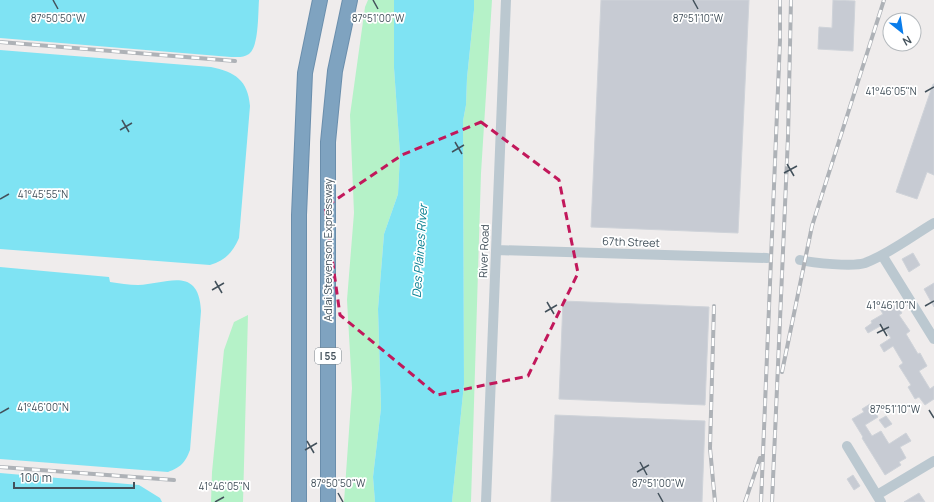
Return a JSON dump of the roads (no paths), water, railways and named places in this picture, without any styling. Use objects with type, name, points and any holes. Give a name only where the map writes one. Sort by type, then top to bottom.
[{"type":"highway","name":"I 55","points":[[299,502],[299,207],[305,73],[320,0]]},
{"type":"highway","name":"Adlai Stevenson Expressway","points":[[328,502],[328,142],[334,71],[350,0]]},
{"type":"street","name":"River Road","points":[[486,502],[506,0]]},
{"type":"street","points":[[800,260],[838,264],[863,264],[934,222]]},
{"type":"street","name":"67th Street","points":[[496,250],[766,258]]},
{"type":"street","points":[[882,254],[934,339]]},
{"type":"street","points":[[847,446],[879,499],[934,460]]},
{"type":"water","points":[[0,0],[259,0],[255,44],[249,54],[243,57],[231,57],[0,38]]},
{"type":"water","name":"Des Plaines River","points":[[394,0],[474,0],[466,105],[463,121],[464,384],[452,502],[375,502],[373,477],[381,408],[378,309],[384,234],[398,194],[400,154],[394,68]]},
{"type":"water","points":[[0,50],[211,67],[227,72],[239,79],[249,97],[250,106],[239,238],[231,252],[220,261],[210,265],[0,249]]},
{"type":"water","points":[[0,267],[109,277],[110,282],[131,285],[179,280],[188,282],[194,287],[199,297],[201,311],[190,450],[182,464],[168,472],[0,459]]},
{"type":"water","points":[[0,473],[139,485],[160,498],[162,502],[0,502]]},
{"type":"railway","points":[[761,502],[780,40],[780,0]]},
{"type":"railway","points":[[772,502],[788,137],[791,0]]},
{"type":"railway","points":[[782,372],[812,226],[884,0]]},
{"type":"railway","points":[[0,42],[235,61]]},
{"type":"railway","points":[[714,306],[710,448],[715,502]]},
{"type":"railway","points":[[745,502],[760,458]]},
{"type":"railway","points":[[0,467],[174,480]]}]
